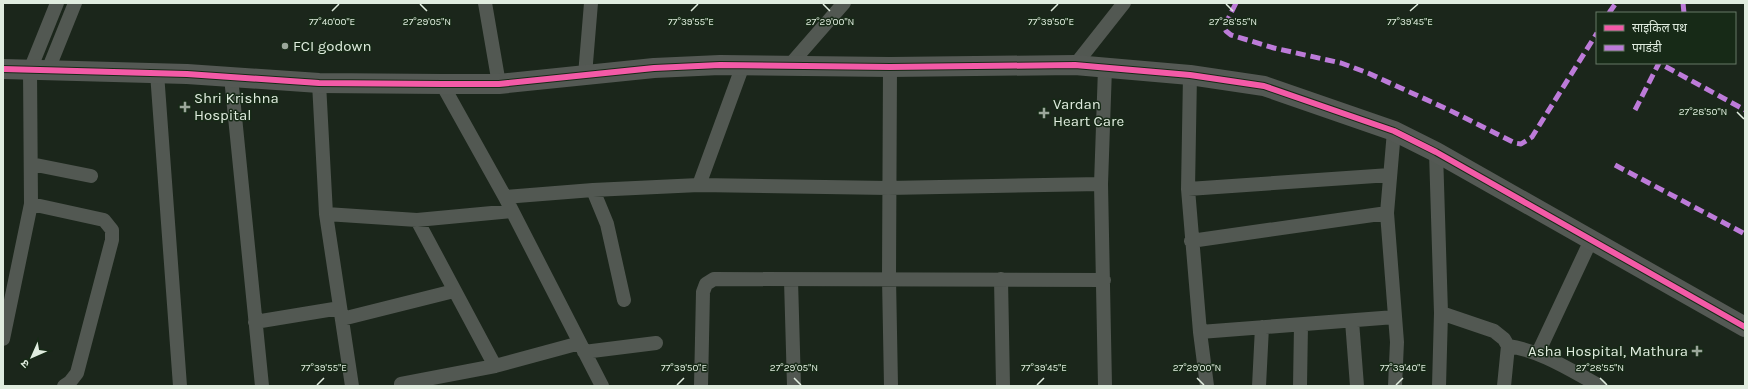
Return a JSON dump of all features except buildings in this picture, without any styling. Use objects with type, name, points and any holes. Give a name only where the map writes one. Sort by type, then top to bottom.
[{"type":"street","points":[[3,339],[5,320],[31,204],[31,164],[39,70],[57,3]]},
{"type":"street","points":[[39,70],[76,3]]},
{"type":"street","points":[[485,3],[499,84]]},
{"type":"street","points":[[585,75],[591,3]]},
{"type":"street","points":[[789,66],[844,3]]},
{"type":"street","points":[[1075,65],[1124,3]]},
{"type":"street","points":[[3,69],[157,73],[318,82],[442,84],[499,84],[654,68],[743,65],[890,67],[1075,65],[1190,75],[1264,86],[1394,131],[1436,152],[1745,327]]},
{"type":"street","points":[[699,185],[743,65]]},
{"type":"street","points":[[890,67],[888,188],[891,386]]},
{"type":"street","points":[[1105,68],[1101,184],[1105,386]]},
{"type":"street","points":[[157,73],[180,386]]},
{"type":"street","points":[[1190,75],[1188,189],[1191,240],[1207,386]]},
{"type":"street","points":[[231,77],[262,386]]},
{"type":"street","points":[[318,82],[326,214],[352,386]]},
{"type":"street","points":[[442,84],[505,197],[602,386]]},
{"type":"street","points":[[1394,131],[1387,213],[1397,356],[1395,386]]},
{"type":"street","points":[[1436,152],[1441,313],[1439,386]]},
{"type":"street","points":[[31,164],[91,176]]},
{"type":"street","points":[[1188,189],[1390,175]]},
{"type":"street","points":[[505,197],[593,190],[699,185],[888,188],[1101,184]]},
{"type":"street","points":[[593,190],[607,224],[624,300]]},
{"type":"street","points":[[31,204],[104,220],[112,230],[112,240],[76,373],[70,382],[64,386]]},
{"type":"street","points":[[326,214],[417,220],[512,211]]},
{"type":"street","points":[[1191,240],[1387,213]]},
{"type":"street","points":[[417,220],[494,366]]},
{"type":"street","points":[[1538,353],[1591,240]]},
{"type":"street","points":[[701,386],[703,292],[706,284],[714,279],[791,280],[889,278],[1104,280]]},
{"type":"street","points":[[791,280],[794,386]]},
{"type":"street","points":[[1001,280],[1003,386]]},
{"type":"street","points":[[255,322],[341,313],[454,291]]},
{"type":"street","points":[[1441,313],[1494,331],[1504,339],[1508,346],[1504,386]]},
{"type":"street","points":[[1200,332],[1395,317]]},
{"type":"street","points":[[1352,321],[1357,386]]},
{"type":"street","points":[[1300,325],[1300,386]]},
{"type":"street","points":[[1259,386],[1262,327]]},
{"type":"street","points":[[401,384],[582,348],[656,343]]},
{"type":"street","points":[[1508,346],[1525,348],[1538,353],[1600,386]]},
{"type":"marked path","points":[[1236,3],[1224,27],[1231,35],[1274,48],[1341,63],[1368,73],[1449,110],[1515,143],[1521,144],[1532,137],[1596,35]]},
{"type":"marked path","points":[[1610,12],[1616,3]]},
{"type":"marked path","points":[[1683,3],[1684,12]]},
{"type":"marked path","points":[[1635,110],[1658,64]]},
{"type":"marked path","points":[[1661,64],[1745,110]]},
{"type":"marked path","points":[[1615,165],[1745,234]]},
{"type":"cycle path","points":[[3,69],[187,74],[319,83],[442,84],[499,84],[654,68],[720,65],[890,67],[1075,65],[1190,75],[1264,86],[1394,131],[1436,152],[1745,327]]},
{"type":"place","name":"FCI godown","points":[[285,46]]},
{"type":"place","name":"Shri Krishna Hospital","points":[[185,107]]},
{"type":"place","name":"Vardan Heart Care","points":[[1044,113]]},
{"type":"place","name":"Asha Hospital, Mathura","points":[[1697,351]]}]
